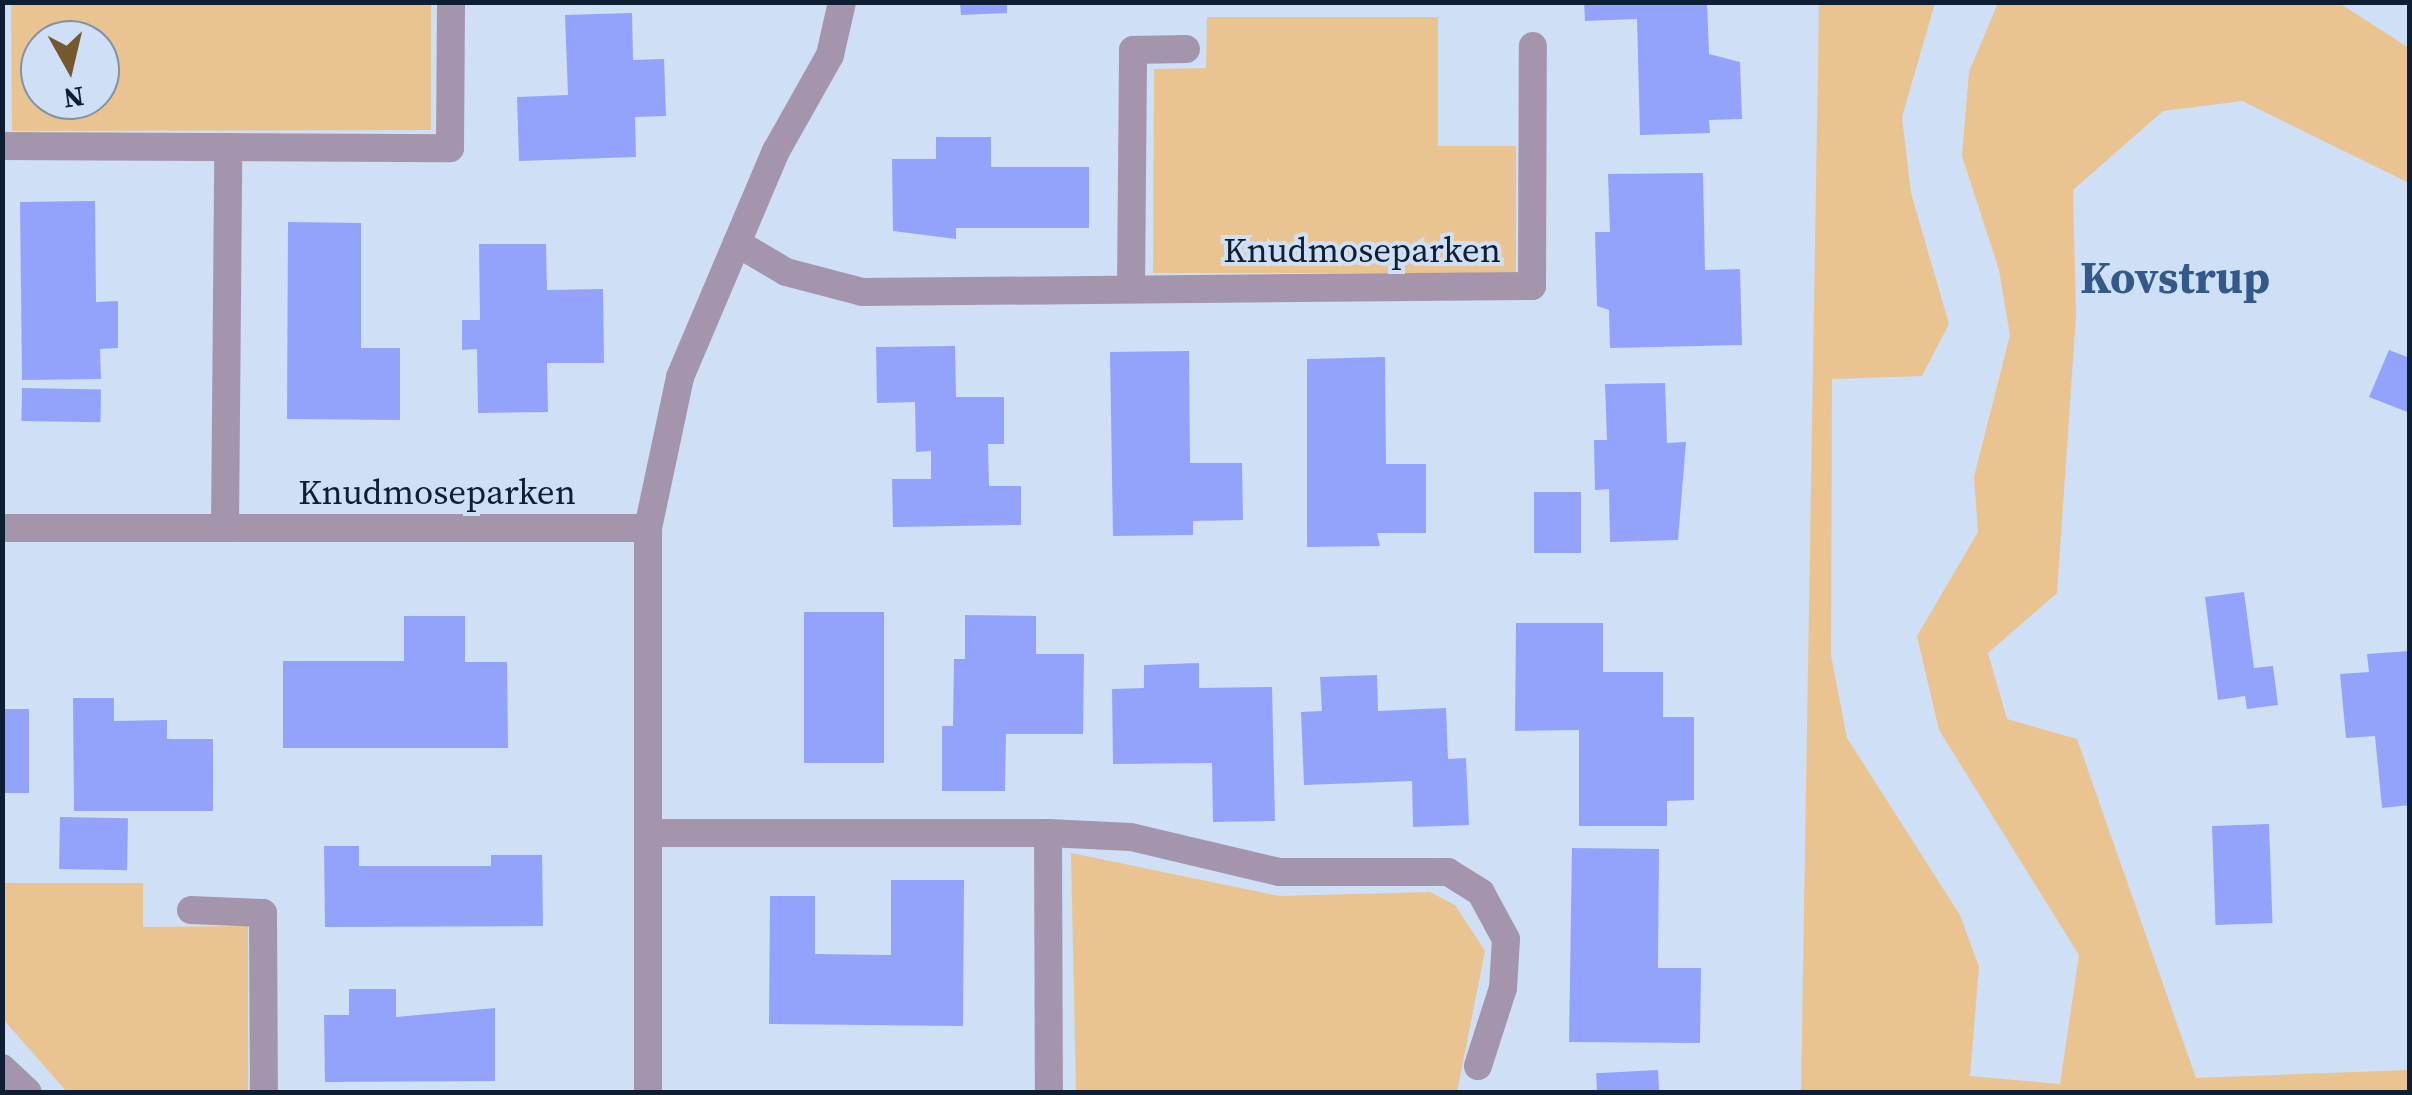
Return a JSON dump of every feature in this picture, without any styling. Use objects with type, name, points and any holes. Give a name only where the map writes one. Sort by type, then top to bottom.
[{"type":"street","points":[[2,146],[450,148],[450,2]]},
{"type":"street","points":[[648,1092],[648,528],[680,377],[737,242],[830,55],[842,2]]},
{"type":"street","name":"Knudmoseparken","points":[[737,242],[786,272],[862,292],[1532,286],[1532,46]]},
{"type":"street","points":[[1132,289],[1133,50],[1186,49]]},
{"type":"street","points":[[225,528],[228,147]]},
{"type":"street","name":"Knudmoseparken","points":[[2,528],[648,528]]},
{"type":"street","points":[[648,833],[1048,833],[1131,837],[1279,872],[1448,872],[1481,893],[1506,939],[1503,988],[1478,1066]]},
{"type":"street","points":[[1048,833],[1050,1092]]},
{"type":"street","points":[[191,910],[264,913],[264,1092]]},
{"type":"street","points":[[2,1068],[28,1092]]},
{"type":"shaded area","points":[[11,3],[431,3],[431,130],[12,131]]},
{"type":"shaded area","points":[[1819,3],[1935,3],[1902,117],[1911,193],[1949,324],[1922,376],[1832,379],[1831,655],[1847,738],[1960,915],[1979,967],[1970,1076],[2060,1084],[2079,955],[1939,730],[1917,636],[1978,532],[1974,477],[2010,335],[1999,270],[1962,156],[1969,72],[1998,3],[2339,3],[2409,48],[2409,183],[2242,101],[2163,111],[2073,190],[2076,316],[2057,593],[1988,653],[2007,719],[2077,739],[2196,1078],[2409,1070],[2409,1092],[1801,1092]]},
{"type":"shaded area","points":[[1207,17],[1438,17],[1438,146],[1516,146],[1516,273],[1153,273],[1154,69],[1206,68]]},
{"type":"shaded area","points":[[1071,853],[1279,896],[1430,892],[1455,905],[1485,951],[1457,1092],[1076,1092]]},
{"type":"shaded area","points":[[2,883],[143,883],[143,927],[248,926],[248,1092],[67,1092],[3,1019]]},
{"type":"building","points":[[960,2],[1007,2],[1007,13],[961,15]]},
{"type":"building","points":[[1584,2],[1707,2],[1709,54],[1740,62],[1742,119],[1709,120],[1710,133],[1640,135],[1637,19],[1585,21]]},
{"type":"building","points":[[632,13],[633,60],[664,59],[666,116],[635,117],[636,157],[519,161],[517,97],[568,95],[565,15]]},
{"type":"building","points":[[936,137],[991,137],[991,167],[1089,167],[1089,228],[956,228],[956,239],[893,231],[892,159],[936,159]]},
{"type":"building","points":[[1703,173],[1705,270],[1740,269],[1742,345],[1610,348],[1609,310],[1597,306],[1595,232],[1610,232],[1608,174]]},
{"type":"building","points":[[95,201],[96,302],[118,301],[118,348],[100,349],[101,379],[22,380],[20,202]]},
{"type":"building","points":[[288,222],[361,223],[361,348],[400,348],[400,420],[287,419]]},
{"type":"building","points":[[479,244],[546,244],[547,290],[603,289],[604,363],[547,363],[548,412],[478,413],[477,349],[462,350],[462,320],[480,320]]},
{"type":"building","points":[[955,346],[956,397],[1004,397],[1004,444],[988,444],[989,486],[1021,486],[1021,525],[893,527],[892,479],[931,479],[931,451],[916,452],[915,402],[877,403],[876,347]]},
{"type":"building","points":[[2389,350],[2410,358],[2410,413],[2369,397]]},
{"type":"building","points":[[1189,351],[1190,463],[1242,463],[1243,520],[1193,521],[1193,535],[1113,536],[1110,352]]},
{"type":"building","points":[[1385,357],[1386,464],[1426,464],[1426,533],[1377,533],[1380,546],[1307,547],[1307,359]]},
{"type":"building","points":[[1665,383],[1667,443],[1686,442],[1678,540],[1610,542],[1609,489],[1595,490],[1594,440],[1607,440],[1605,384]]},
{"type":"building","points":[[22,388],[101,389],[100,422],[21,421]]},
{"type":"building","points":[[1534,492],[1581,492],[1581,553],[1534,553]]},
{"type":"building","points":[[2244,592],[2254,668],[2273,666],[2278,705],[2247,709],[2245,696],[2218,700],[2205,597]]},
{"type":"building","points":[[804,612],[884,612],[884,763],[804,763]]},
{"type":"building","points":[[965,615],[1036,616],[1036,654],[1084,654],[1083,734],[1006,734],[1005,791],[942,791],[942,726],[953,726],[954,659],[965,659]]},
{"type":"building","points":[[404,616],[465,616],[465,662],[507,662],[508,748],[283,748],[283,661],[404,661]]},
{"type":"building","points":[[1516,623],[1603,623],[1603,672],[1663,672],[1663,717],[1694,717],[1694,800],[1667,801],[1667,826],[1579,826],[1579,730],[1515,731]]},
{"type":"building","points":[[2410,651],[2410,805],[2382,808],[2375,736],[2346,738],[2340,674],[2369,672],[2367,654]]},
{"type":"building","points":[[1199,663],[1199,688],[1272,687],[1275,821],[1213,822],[1212,763],[1113,764],[1112,689],[1144,688],[1144,665]]},
{"type":"building","points":[[1377,675],[1378,711],[1446,708],[1448,759],[1466,758],[1469,825],[1413,827],[1412,781],[1304,785],[1301,712],[1322,711],[1320,677]]},
{"type":"building","points":[[73,698],[114,698],[114,721],[167,720],[167,739],[213,739],[213,811],[74,811]]},
{"type":"building","points":[[2,709],[29,709],[29,793],[2,793]]},
{"type":"building","points":[[60,817],[128,818],[127,870],[59,869]]},
{"type":"building","points":[[2269,824],[2272,923],[2215,925],[2212,826]]},
{"type":"building","points":[[324,846],[359,846],[359,866],[491,866],[491,855],[542,855],[543,926],[325,927]]},
{"type":"building","points":[[1572,848],[1659,849],[1658,968],[1701,968],[1700,1043],[1569,1042]]},
{"type":"building","points":[[891,880],[964,880],[963,1026],[769,1024],[770,896],[815,896],[815,954],[891,955]]},
{"type":"building","points":[[349,989],[396,989],[396,1017],[495,1008],[495,1081],[325,1082],[324,1015],[349,1015]]},
{"type":"building","points":[[1658,1070],[1659,1092],[1597,1092],[1596,1073]]},
{"type":"district","name":"Kovstrup","points":[[2175,278]]}]
